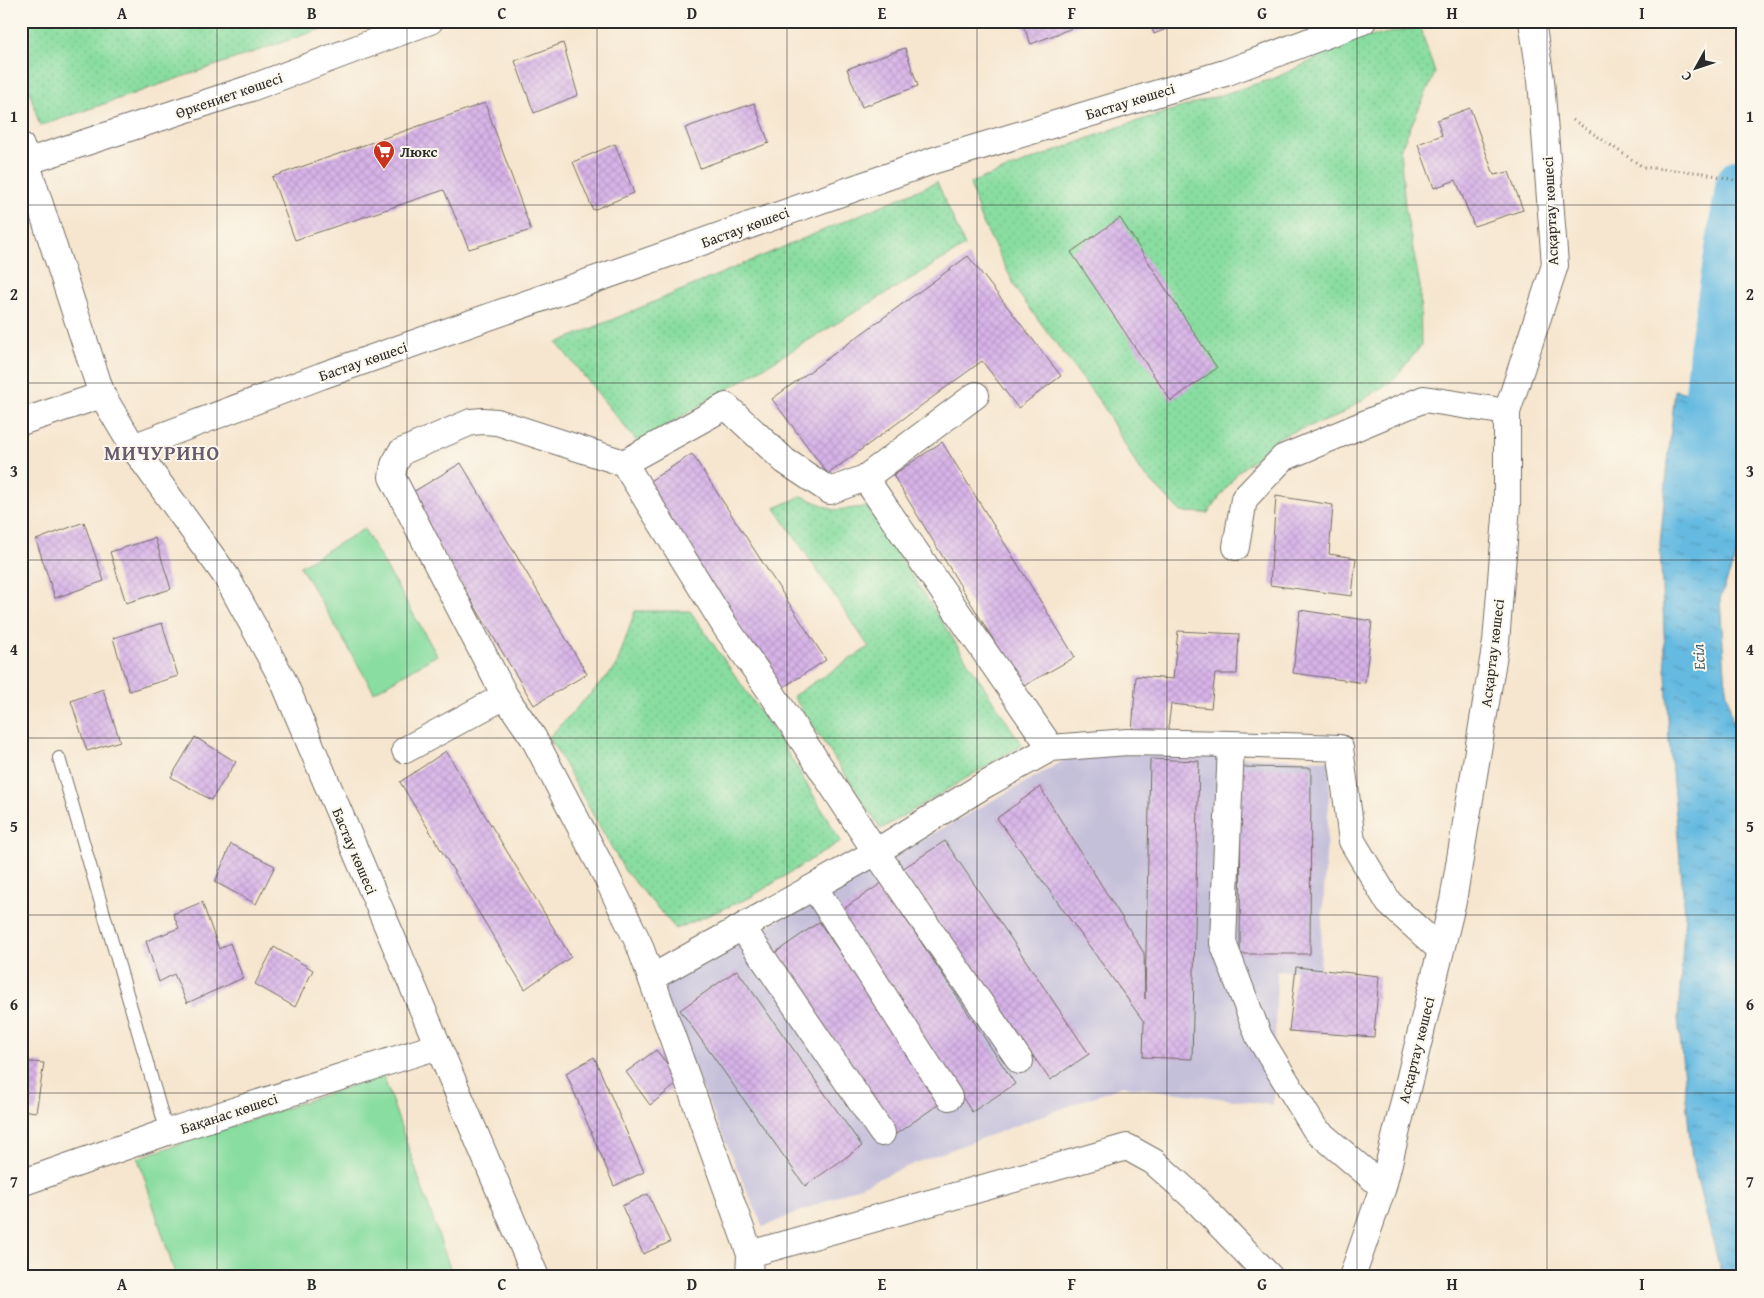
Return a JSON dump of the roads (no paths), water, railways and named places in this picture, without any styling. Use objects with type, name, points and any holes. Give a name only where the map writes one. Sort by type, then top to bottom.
[{"type":"street","name":"Өркениет көшесі","points":[[24,154],[251,88],[430,21]]},
{"type":"street","name":"Бастау көшесі","points":[[132,448],[321,376],[935,160],[1225,73],[1363,21]]},
{"type":"street","name":"Асқартау көшесі","points":[[1352,1277],[1382,1186],[1453,901],[1496,642],[1507,505],[1507,412],[1555,265],[1543,100],[1532,21]]},
{"type":"street","name":"Бастау көшесі","points":[[24,154],[102,395],[132,448],[226,576],[284,680],[536,1277]]},
{"type":"street","points":[[21,422],[102,395]]},
{"type":"street","points":[[624,463],[726,406],[785,461],[830,491],[865,478],[976,395]]},
{"type":"street","points":[[1236,547],[1244,499],[1283,458],[1424,399],[1507,412]]},
{"type":"street","points":[[1020,1061],[876,852],[771,692],[724,626],[624,463],[497,422],[483,421],[471,422],[401,452],[394,465],[392,477],[505,696],[533,737],[605,874],[639,944],[749,1265],[1127,1147],[1154,1162],[1192,1196],[1270,1277]]},
{"type":"street","points":[[865,478],[1051,748]]},
{"type":"street","points":[[405,750],[505,696]]},
{"type":"street","points":[[652,978],[876,852],[981,787],[1051,748],[1127,742],[1340,748],[1352,841],[1389,903],[1440,950]]},
{"type":"street","points":[[1231,744],[1225,845],[1224,943],[1259,1038],[1314,1129],[1382,1186]]},
{"type":"street","points":[[814,887],[949,1097]]},
{"type":"street","points":[[742,927],[882,1133]]},
{"type":"street","name":"Бақанас көшесі","points":[[21,1183],[167,1132],[438,1046]]},
{"type":"lane","points":[[59,758],[167,1132]]},
{"type":"water","points":[[1675,390],[1743,407],[1743,537],[1720,599],[1726,688],[1743,775],[1743,1277],[1722,1277],[1692,1159],[1678,1018],[1685,914],[1669,739],[1660,544]]},
{"type":"waterway","name":"Есіл","points":[[1705,475],[1717,347],[1743,185]]},
{"type":"place","name":"Люкс","points":[[384,170]]},
{"type":"district","name":"МИЧУРИНО","points":[[162,452]]}]
